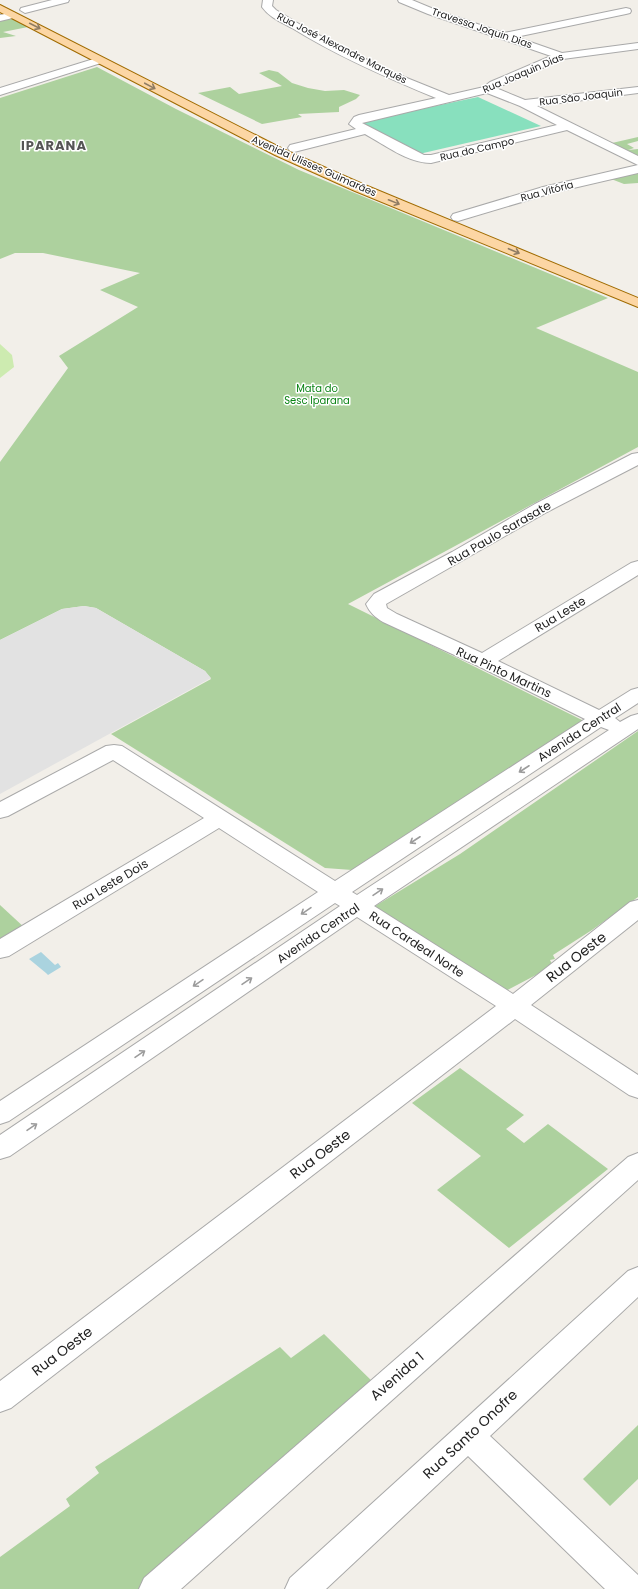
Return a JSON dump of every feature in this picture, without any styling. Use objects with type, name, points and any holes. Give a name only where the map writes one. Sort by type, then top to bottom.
[{"type":"main road","name":"Avenida Ulisses Guimarães","points":[[6,0],[294,148],[638,291]]},
{"type":"main road","name":"Avenida Ulisses Guimarães","points":[[0,8],[220,122],[300,161],[367,191],[638,303]]},
{"type":"main road","points":[[55,36],[72,33]]},
{"type":"street","points":[[25,10],[64,0]]},
{"type":"street","name":"Rua José Alexandre Marquês","points":[[268,0],[267,7],[272,12],[305,32],[383,72],[448,99]]},
{"type":"street","name":"Travessa Joquin Dias","points":[[403,0],[432,12],[561,56]]},
{"type":"street","points":[[608,3],[638,16]]},
{"type":"street","points":[[504,36],[626,11]]},
{"type":"street","points":[[0,18],[13,15]]},
{"type":"street","name":"Rua Joaquin Dias","points":[[368,130],[356,124],[358,120],[488,89],[494,84],[561,56],[638,46]]},
{"type":"street","points":[[0,92],[100,60]]},
{"type":"street","points":[[488,89],[524,104],[566,127],[638,161]]},
{"type":"street","name":"Rua São Joaquin","points":[[524,104],[638,90]]},
{"type":"street","name":"Rua do Campo","points":[[368,130],[415,156],[423,159],[431,159],[566,127]]},
{"type":"street","points":[[294,148],[368,130]]},
{"type":"street","name":"Rua Vitória","points":[[458,217],[548,190],[638,169]]},
{"type":"street","name":"Rua Paulo Sarasate","points":[[385,615],[379,611],[376,604],[381,598],[459,556],[541,508],[638,458]]},
{"type":"street","name":"Rua Leste","points":[[483,661],[638,567]]},
{"type":"street","name":"Rua Pinto Martins","points":[[385,615],[601,719],[630,725]]},
{"type":"street","name":"Avenida Central","points":[[0,1114],[335,892],[638,694]]},
{"type":"street","name":"Avenida Central","points":[[0,1149],[357,906],[630,725]]},
{"type":"street","name":"Rua Cardeal Norte","points":[[0,811],[114,751],[514,1006],[638,1088]]},
{"type":"street","name":"Rua Leste Dois","points":[[0,950],[220,818]]},
{"type":"street","name":"Rua Oeste","points":[[0,1399],[514,1006],[638,908]]},
{"type":"street","name":"Avenida 1","points":[[156,1589],[638,1164]]},
{"type":"street","name":"Rua Santo Onofre","points":[[302,1589],[638,1279]]},
{"type":"street","points":[[468,1436],[629,1589]]},
{"type":"green space","points":[[9,18],[33,26],[3,32],[16,36],[0,38],[0,21]]},
{"type":"green space","name":"Mata do Sesc Iparana","points":[[97,67],[176,109],[299,170],[608,298],[536,328],[638,372],[638,447],[348,604],[586,722],[352,870],[325,868],[111,734],[211,679],[205,671],[96,608],[84,606],[62,609],[0,640],[0,462],[68,368],[59,356],[138,307],[100,290],[140,273],[43,253],[15,253],[0,259],[0,98]]},
{"type":"green space","points":[[269,70],[278,72],[292,83],[308,88],[325,91],[344,90],[360,95],[356,99],[339,107],[339,112],[298,114],[302,117],[262,124],[198,93],[230,87],[239,94],[282,86],[259,73]]},
{"type":"green space","points":[[478,97],[541,126],[419,154],[359,122]]},
{"type":"green space","points":[[638,137],[638,141],[627,144],[634,148],[628,150],[638,149],[638,160],[612,143]]},
{"type":"green space","points":[[617,173],[638,174],[638,183],[624,184],[606,177]]},
{"type":"green space","points":[[0,344],[12,355],[14,367],[0,378]]},
{"type":"green space","points":[[638,731],[638,897],[592,930],[553,955],[555,959],[550,960],[553,966],[502,993],[372,908],[460,854]]},
{"type":"green space","points":[[0,905],[26,929],[0,942]]},
{"type":"green space","points":[[460,1068],[524,1115],[506,1129],[524,1143],[548,1124],[608,1169],[509,1248],[437,1190],[481,1156],[412,1103]]},
{"type":"green space","points":[[324,1334],[377,1386],[144,1589],[0,1589],[0,1557],[70,1506],[66,1499],[99,1473],[95,1467],[280,1347],[291,1358]]},
{"type":"green space","points":[[638,1425],[638,1479],[610,1506],[583,1479]]},
{"type":"shaded area","points":[[84,606],[96,608],[205,671],[211,678],[0,794],[0,640],[62,609]]},
{"type":"water","points":[[41,952],[55,965],[58,963],[61,967],[48,975],[29,959]]},
{"type":"district","name":"IPARANA","points":[[54,145]]}]
